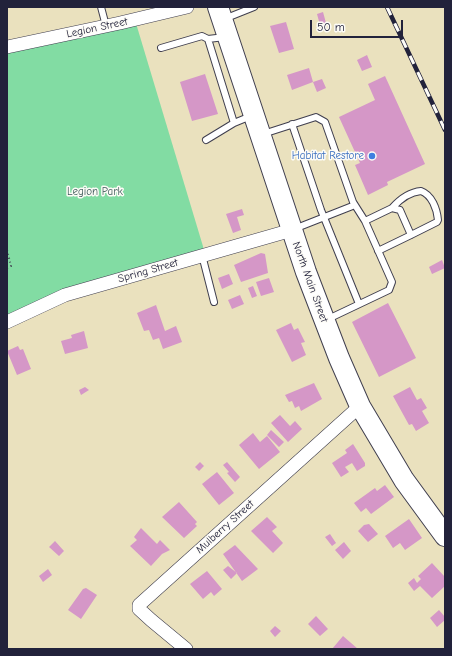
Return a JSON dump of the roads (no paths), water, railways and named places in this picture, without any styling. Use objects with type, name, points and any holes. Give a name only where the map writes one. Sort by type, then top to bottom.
[{"type":"main road","name":"North Main Street","points":[[223,21],[306,272],[324,321],[360,406],[404,480],[445,536]]},
{"type":"street","name":"Legion Street","points":[[7,46],[106,26],[187,7]]},
{"type":"street","name":"Spring Street","points":[[7,322],[65,295],[292,230]]},
{"type":"street","name":"Mulberry Street","points":[[186,649],[150,620],[139,609],[139,605],[360,406]]},
{"type":"lane","points":[[101,7],[106,26]]},
{"type":"lane","points":[[208,39],[223,21],[254,7]]},
{"type":"lane","points":[[161,48],[202,36],[208,39],[234,123]]},
{"type":"lane","points":[[206,140],[234,123],[255,115]]},
{"type":"lane","points":[[261,134],[316,117],[325,122],[355,205],[365,221],[392,282],[389,290],[324,321]]},
{"type":"lane","points":[[292,124],[324,217],[359,304]]},
{"type":"lane","points":[[365,221],[392,208],[397,202],[412,193],[421,191],[424,192],[431,200],[435,208],[438,220],[437,222],[412,236],[378,250]]},
{"type":"lane","points":[[292,230],[355,205]]},
{"type":"lane","points":[[392,208],[400,210],[412,236]]},
{"type":"lane","points":[[202,255],[214,302]]},
{"type":"railway","points":[[387,7],[445,130]]},
{"type":"place","name":"Habitat Restore","points":[[372,156]]},
{"type":"park label","name":"Legion Park","points":[[95,192]]}]
